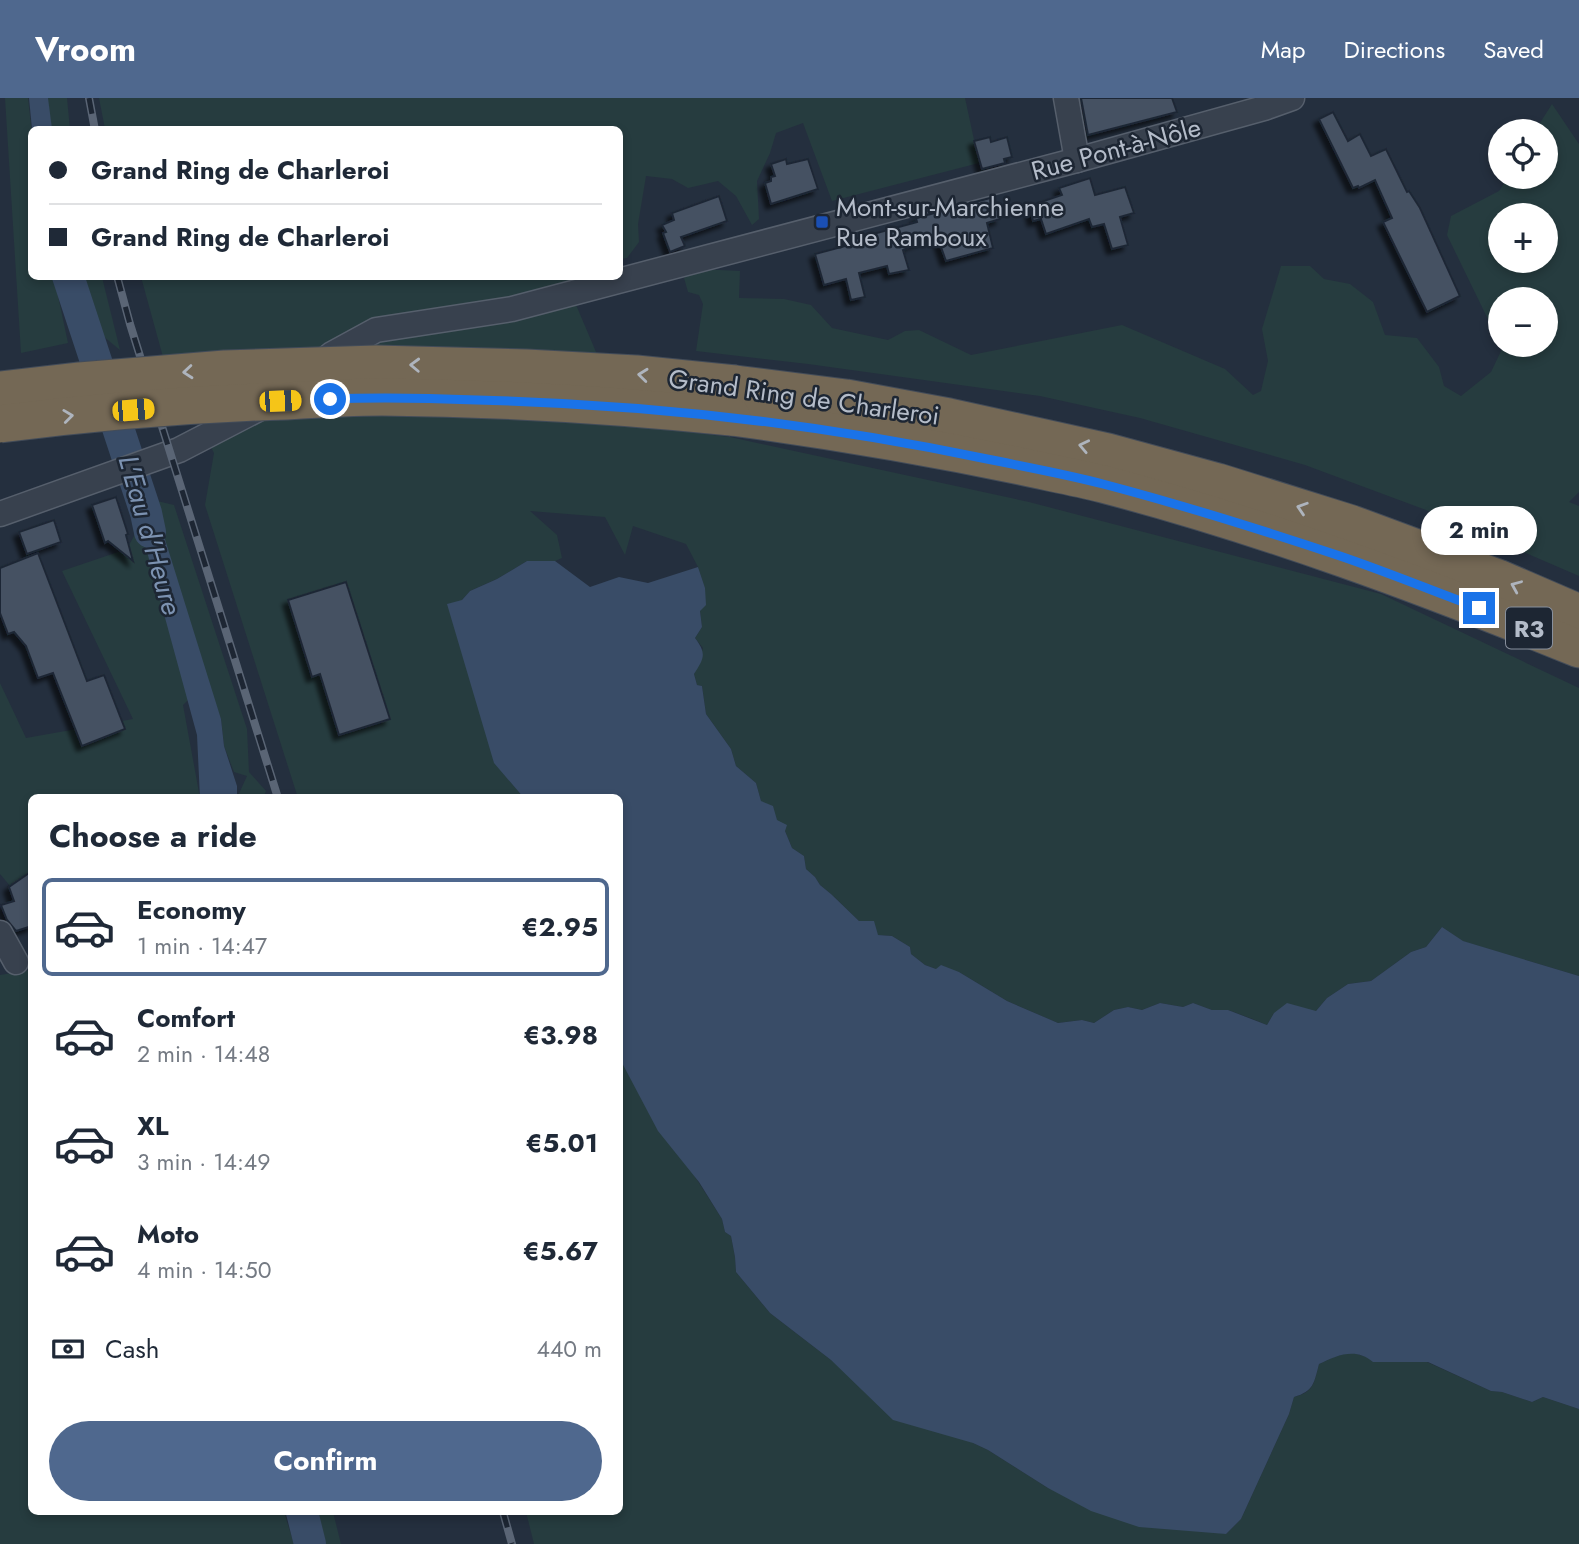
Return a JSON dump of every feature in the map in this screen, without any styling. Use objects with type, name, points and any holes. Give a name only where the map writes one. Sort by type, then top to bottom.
[{"type":"highway","name":"Grand Ring de Charleroi","points":[[0,390],[225,369],[376,363],[636,374],[839,431],[941,449],[1101,484],[1212,515],[1342,557],[1579,649]]},
{"type":"highway","name":"Grand Ring de Charleroi","points":[[0,424],[85,414],[217,404],[379,397],[540,401],[633,407],[846,398],[1120,455],[1218,482],[1352,524],[1498,578],[1579,613]]},
{"type":"highway","points":[[1479,608],[1520,643],[1579,670]]},
{"type":"street","points":[[1066,98],[1077,160]]},
{"type":"street","name":"Rue Pont-à-Nôle","points":[[623,280],[1077,160],[1292,98]]},
{"type":"street","name":"Rue Pont-à-Nôle","points":[[0,514],[179,450],[261,408],[332,354],[376,330],[512,309],[622,280]]},
{"type":"street","points":[[0,933],[16,962]]},
{"type":"green space","points":[[5,98],[28,98],[31,126],[28,126],[28,280],[55,280],[68,343],[21,353]]},
{"type":"green space","points":[[45,98],[67,98],[70,126],[50,126]]},
{"type":"green space","points":[[99,98],[965,98],[979,163],[832,201],[803,123],[776,133],[757,181],[759,219],[752,225],[736,196],[718,181],[688,188],[672,179],[646,176],[638,224],[639,242],[627,258],[623,259],[623,126],[104,126]]},
{"type":"green space","points":[[1552,104],[1579,144],[1579,492],[1569,502],[1579,506],[1579,576],[1426,510],[1305,465],[1140,418],[1040,396],[696,351],[703,304],[699,295],[688,292],[684,278],[700,269],[740,271],[739,298],[784,299],[811,305],[832,328],[888,340],[905,331],[919,330],[971,355],[1122,325],[1225,369],[1253,395],[1261,391],[1268,361],[1262,329],[1281,266],[1310,266],[1324,279],[1350,284],[1373,302],[1385,335],[1417,338],[1439,367],[1444,386],[1461,396],[1491,372],[1498,357],[1558,357],[1558,287],[1488,287],[1488,319],[1447,235],[1451,216],[1499,191],[1558,189],[1558,119],[1543,119]]},
{"type":"green space","points":[[82,280],[103,280],[120,350],[97,331]]},
{"type":"green space","points":[[142,280],[605,280],[571,293],[627,425],[730,437],[1029,502],[1381,594],[1579,688],[1579,976],[1462,941],[1442,927],[1426,947],[1411,952],[1371,981],[1348,984],[1327,998],[1316,1011],[1274,1013],[1267,1025],[1228,1010],[1212,1010],[1193,1003],[1183,1007],[1160,1003],[1142,1010],[1128,1007],[1114,1010],[1094,1023],[1082,1020],[1058,1023],[1007,1001],[959,972],[925,965],[911,954],[910,947],[892,936],[878,935],[859,921],[806,869],[804,856],[792,848],[785,831],[761,801],[756,783],[736,766],[731,749],[706,714],[702,686],[697,685],[694,674],[703,648],[695,638],[702,627],[700,611],[705,589],[698,567],[686,544],[633,526],[625,555],[605,517],[530,511],[557,535],[562,558],[555,561],[527,561],[470,591],[462,600],[494,762],[521,794],[297,794],[205,505],[214,453],[163,357]]},
{"type":"green space","points":[[132,495],[174,505],[247,729],[249,772],[266,791],[265,794],[239,794],[247,776],[234,772],[224,746],[221,719],[207,681],[183,705],[199,794],[28,794],[28,888],[11,887],[0,874],[0,683],[26,738],[133,719],[62,571],[127,549],[134,536]]},
{"type":"green space","points":[[28,970],[28,1515],[285,1515],[294,1544],[0,1544],[0,975]]},
{"type":"green space","points":[[623,1064],[722,1219],[725,1232],[731,1236],[736,1272],[770,1313],[831,1360],[988,1450],[1048,1488],[1226,1534],[1241,1519],[1289,1414],[1294,1397],[1312,1386],[1319,1364],[1350,1352],[1367,1357],[1427,1362],[1491,1391],[1532,1402],[1543,1397],[1579,1409],[1579,1544],[534,1544],[527,1515],[623,1515]]},
{"type":"green space","points":[[314,1515],[334,1515],[341,1544],[322,1544]]},
{"type":"water","points":[[29,98],[48,98],[52,126],[32,126]]},
{"type":"water","points":[[60,280],[80,280],[93,330],[77,337]]},
{"type":"water","points":[[149,488],[221,719],[224,746],[237,794],[200,794],[197,735],[131,493]]},
{"type":"water","points":[[527,561],[555,561],[590,587],[619,577],[648,583],[698,567],[705,588],[706,605],[700,611],[702,627],[695,638],[703,656],[694,674],[697,685],[702,686],[706,714],[731,749],[736,766],[756,783],[761,801],[773,806],[777,820],[787,825],[785,831],[792,848],[804,856],[806,869],[859,921],[874,921],[878,935],[892,936],[910,947],[911,954],[925,965],[936,969],[941,965],[959,972],[1007,1001],[1058,1023],[1082,1020],[1094,1023],[1114,1010],[1128,1007],[1142,1010],[1160,1003],[1183,1007],[1193,1003],[1212,1010],[1228,1010],[1267,1025],[1274,1013],[1287,1003],[1316,1011],[1327,998],[1348,984],[1371,981],[1411,952],[1426,947],[1442,927],[1463,941],[1579,976],[1579,1409],[1543,1397],[1532,1402],[1491,1391],[1428,1362],[1373,1362],[1367,1357],[1353,1354],[1333,1358],[1319,1364],[1309,1389],[1294,1397],[1289,1414],[1241,1519],[1226,1534],[1139,1527],[1091,1511],[973,1443],[893,1420],[831,1360],[770,1313],[736,1272],[731,1236],[725,1232],[722,1219],[699,1182],[658,1131],[623,1065],[623,794],[521,794],[494,763],[447,604],[462,600],[470,591]]},
{"type":"building","points":[[1081,98],[1172,98],[1177,112],[1088,135]]},
{"type":"building","points":[[1333,112],[1348,141],[1360,134],[1371,156],[1386,149],[1407,192],[1409,191],[1420,208],[1460,296],[1427,312],[1383,222],[1392,218],[1375,180],[1353,188],[1319,119]]},
{"type":"building","points":[[990,137],[991,142],[1007,137],[1012,157],[1004,159],[1005,163],[982,169],[974,141]]},
{"type":"building","points":[[786,159],[787,164],[808,159],[818,189],[771,204],[765,183],[775,176],[771,164]]},
{"type":"building","points":[[1090,178],[1095,195],[1125,187],[1134,213],[1120,217],[1128,245],[1112,249],[1104,224],[1092,227],[1089,219],[1046,234],[1041,219],[1033,221],[1029,206],[1062,195],[1059,188]]},
{"type":"building","points":[[719,196],[727,221],[681,237],[685,246],[670,252],[662,225],[674,220],[672,213]]},
{"type":"building","points":[[994,197],[1000,219],[987,223],[993,248],[946,261],[937,236],[907,245],[908,248],[903,250],[909,270],[889,274],[887,266],[859,273],[865,297],[851,300],[846,279],[824,285],[815,254],[845,246],[844,242],[917,222],[916,218]]},
{"type":"building","points":[[116,497],[133,561],[108,541],[105,543],[92,505]]},
{"type":"building","points":[[54,520],[61,542],[27,554],[19,532]]},
{"type":"building","points":[[38,553],[87,681],[104,675],[125,729],[82,746],[53,673],[38,678],[26,646],[14,632],[8,634],[0,613],[0,568]]},
{"type":"building","points":[[346,582],[390,719],[339,735],[320,674],[312,677],[288,600]]},
{"type":"building","points":[[28,874],[28,927],[16,931],[7,920],[1,905],[14,901],[9,887]]},
{"type":"waterway","name":"L'Eau d'Heure","points":[[69,280],[150,532]]},
{"type":"waterway","name":"L'Eau d'Heure","points":[[303,1515],[310,1544]]},
{"type":"railway","points":[[89,98],[94,126]]},
{"type":"railway","points":[[118,280],[277,794]]},
{"type":"railway","points":[[504,1515],[512,1544]]},
{"type":"place","name":"Mont-sur-Marchienne Rue Ramboux","points":[[822,222]]},
{"type":"route","points":[[330,399],[379,397],[502,400],[633,407],[839,431],[941,449],[1101,484],[1212,515],[1342,557],[1479,608]]}]
